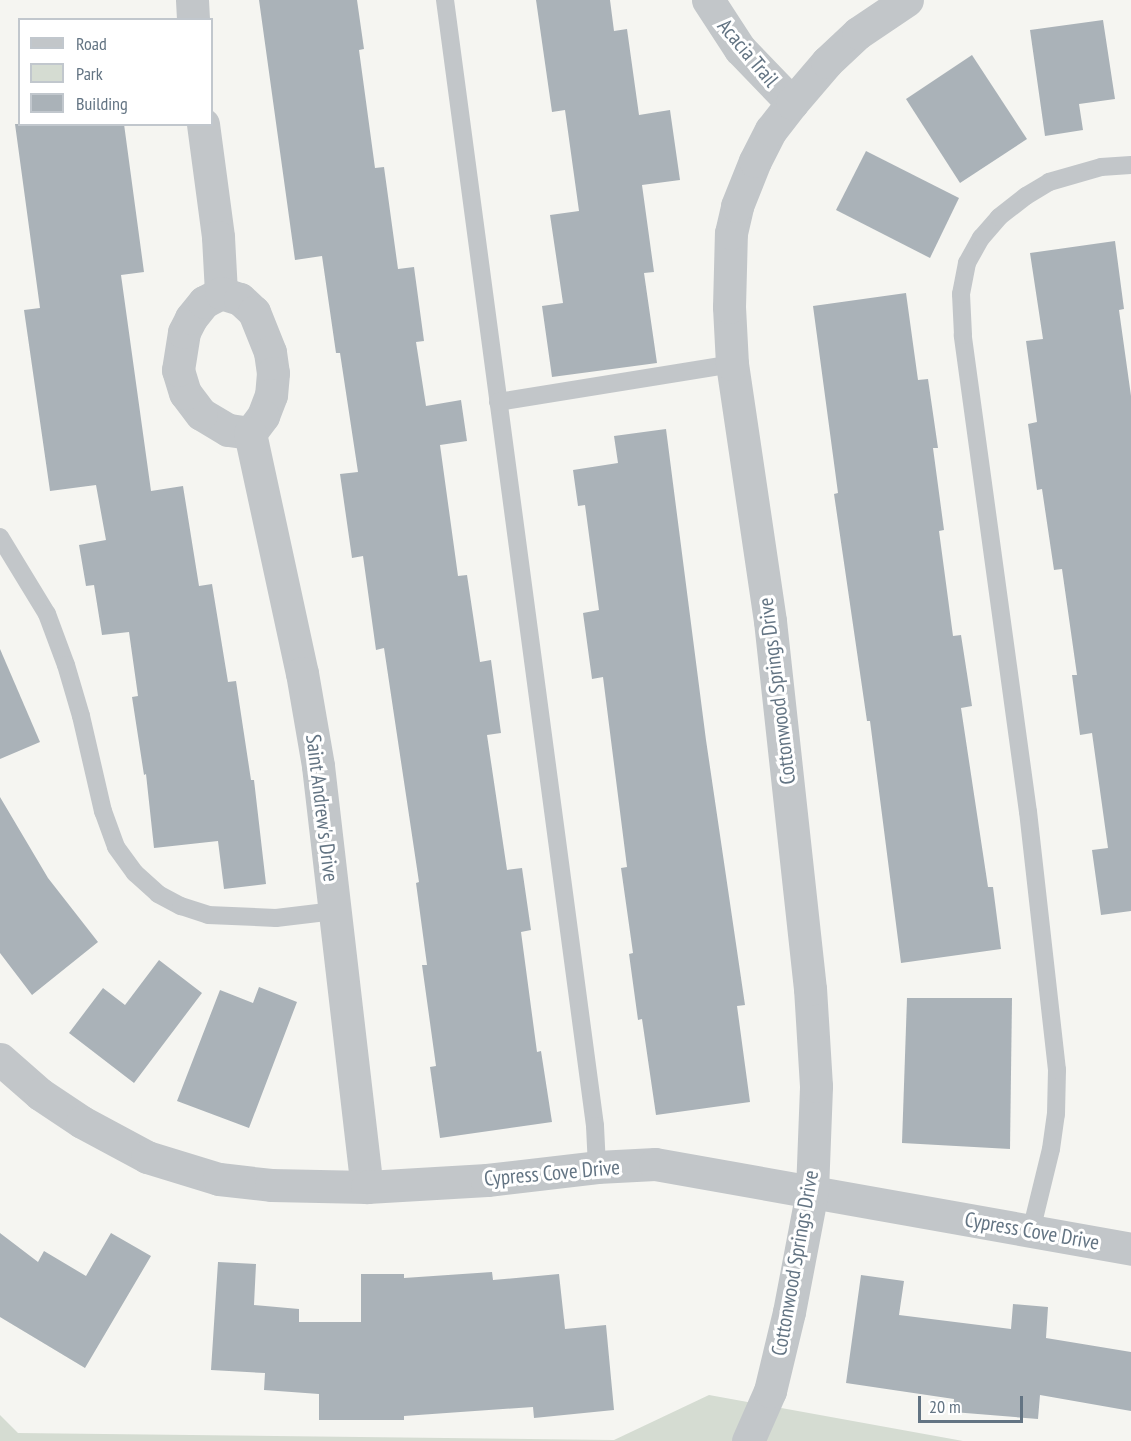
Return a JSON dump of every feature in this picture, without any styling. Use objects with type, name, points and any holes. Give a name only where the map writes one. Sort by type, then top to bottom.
[{"type":"street","points":[[192,0],[193,18]]},
{"type":"street","name":"Acacia Trail","points":[[708,0],[740,50],[792,103]]},
{"type":"street","name":"Cottonwood Springs Drive","points":[[748,1441],[770,1391],[789,1312],[812,1191],[816,1086],[810,989],[770,621],[732,364],[729,308],[733,224],[755,161],[771,130],[827,62],[858,33],[907,0]]},
{"type":"street","points":[[203,126],[218,237],[221,293]]},
{"type":"street","points":[[221,293],[240,299],[254,312],[270,352],[273,373],[271,395],[263,416],[250,433],[228,430],[201,414],[185,393],[178,370],[184,332],[191,318],[204,302],[221,293]]},
{"type":"street","name":"Saint Andrew's Drive","points":[[250,433],[302,673],[318,766],[367,1187]]},
{"type":"street","name":"Cypress Cove Drive","points":[[0,1059],[40,1094],[82,1122],[147,1157],[219,1179],[272,1185],[367,1187],[487,1180],[597,1167],[655,1164],[1131,1249]]},
{"type":"lane","points":[[445,0],[593,1115],[597,1167]]},
{"type":"lane","points":[[1031,1231],[1051,1149],[1056,1114],[1057,1070],[1028,812],[963,335],[961,294],[967,263],[981,238],[999,217],[1026,196],[1049,183],[1101,167],[1131,165]]},
{"type":"lane","points":[[498,402],[732,364]]},
{"type":"lane","points":[[0,537],[47,614],[66,665],[81,716],[103,811],[116,847],[135,873],[158,894],[181,906],[208,915],[276,918],[335,911]]},
{"type":"green space","points":[[709,1395],[963,1441],[0,1441],[0,1415],[18,1433],[614,1440]]},
{"type":"building","points":[[259,0],[357,0],[364,49],[359,50],[375,168],[384,167],[398,269],[414,267],[424,341],[416,342],[426,406],[461,400],[467,441],[440,445],[458,576],[467,575],[480,662],[491,660],[501,733],[487,735],[507,870],[522,868],[531,930],[521,932],[537,1052],[541,1051],[552,1122],[440,1138],[430,1067],[436,1066],[422,965],[427,965],[416,883],[419,882],[384,648],[376,650],[363,556],[352,558],[340,474],[358,472],[340,353],[336,353],[322,256],[295,260]]},
{"type":"building","points":[[536,0],[610,0],[614,31],[627,29],[639,115],[670,110],[680,180],[642,185],[654,272],[644,273],[657,363],[552,377],[542,306],[563,303],[550,215],[579,211],[565,110],[552,112]]},
{"type":"building","points":[[1103,20],[1115,99],[1079,104],[1083,130],[1045,136],[1030,30]]},
{"type":"building","points":[[972,55],[1027,139],[960,183],[906,99]]},
{"type":"building","points":[[15,124],[18,126],[124,126],[144,272],[121,275],[151,491],[183,486],[199,586],[212,584],[228,682],[236,681],[251,780],[254,780],[266,884],[224,889],[218,841],[154,848],[146,774],[144,775],[132,697],[138,696],[129,632],[102,635],[94,585],[86,586],[79,545],[106,540],[96,485],[50,491],[24,310],[40,308]]},
{"type":"building","points":[[866,151],[959,198],[930,258],[836,210]]},
{"type":"building","points":[[1115,241],[1124,309],[1119,310],[1131,396],[1131,911],[1101,915],[1092,850],[1108,848],[1092,733],[1080,735],[1072,675],[1077,675],[1062,569],[1054,570],[1042,489],[1037,490],[1028,424],[1037,422],[1026,341],[1043,339],[1030,253]]},
{"type":"building","points":[[906,293],[918,380],[928,379],[938,448],[933,448],[944,530],[939,531],[953,636],[961,635],[972,706],[961,708],[988,887],[993,887],[1001,949],[901,963],[870,721],[867,721],[834,494],[838,493],[813,306]]},
{"type":"building","points":[[666,429],[706,740],[745,1005],[737,1006],[750,1102],[656,1115],[642,1019],[638,1020],[629,954],[633,953],[621,868],[627,867],[603,677],[592,679],[583,613],[599,610],[585,505],[578,506],[573,470],[618,463],[614,436]]},
{"type":"building","points":[[0,649],[40,742],[0,759]]},
{"type":"building","points":[[0,797],[48,878],[98,942],[32,995],[0,953]]},
{"type":"building","points":[[159,960],[202,993],[134,1083],[69,1033],[103,988],[125,1005]]},
{"type":"building","points":[[259,987],[297,1002],[249,1128],[177,1101],[220,990],[253,1003]]},
{"type":"building","points":[[907,998],[1012,998],[1010,1149],[902,1143]]},
{"type":"building","points":[[0,1233],[38,1262],[44,1251],[86,1276],[111,1233],[151,1256],[85,1368],[0,1317]]},
{"type":"building","points":[[218,1262],[256,1264],[254,1305],[299,1309],[299,1322],[361,1322],[361,1274],[404,1274],[404,1278],[492,1272],[493,1280],[559,1274],[565,1329],[606,1325],[614,1410],[534,1418],[533,1407],[404,1416],[404,1420],[319,1420],[319,1394],[264,1390],[265,1373],[211,1370]]},
{"type":"building","points":[[861,1275],[904,1281],[899,1315],[1011,1329],[1013,1304],[1048,1307],[1046,1338],[1131,1352],[1131,1411],[1040,1395],[1038,1419],[953,1412],[954,1399],[846,1383]]}]
